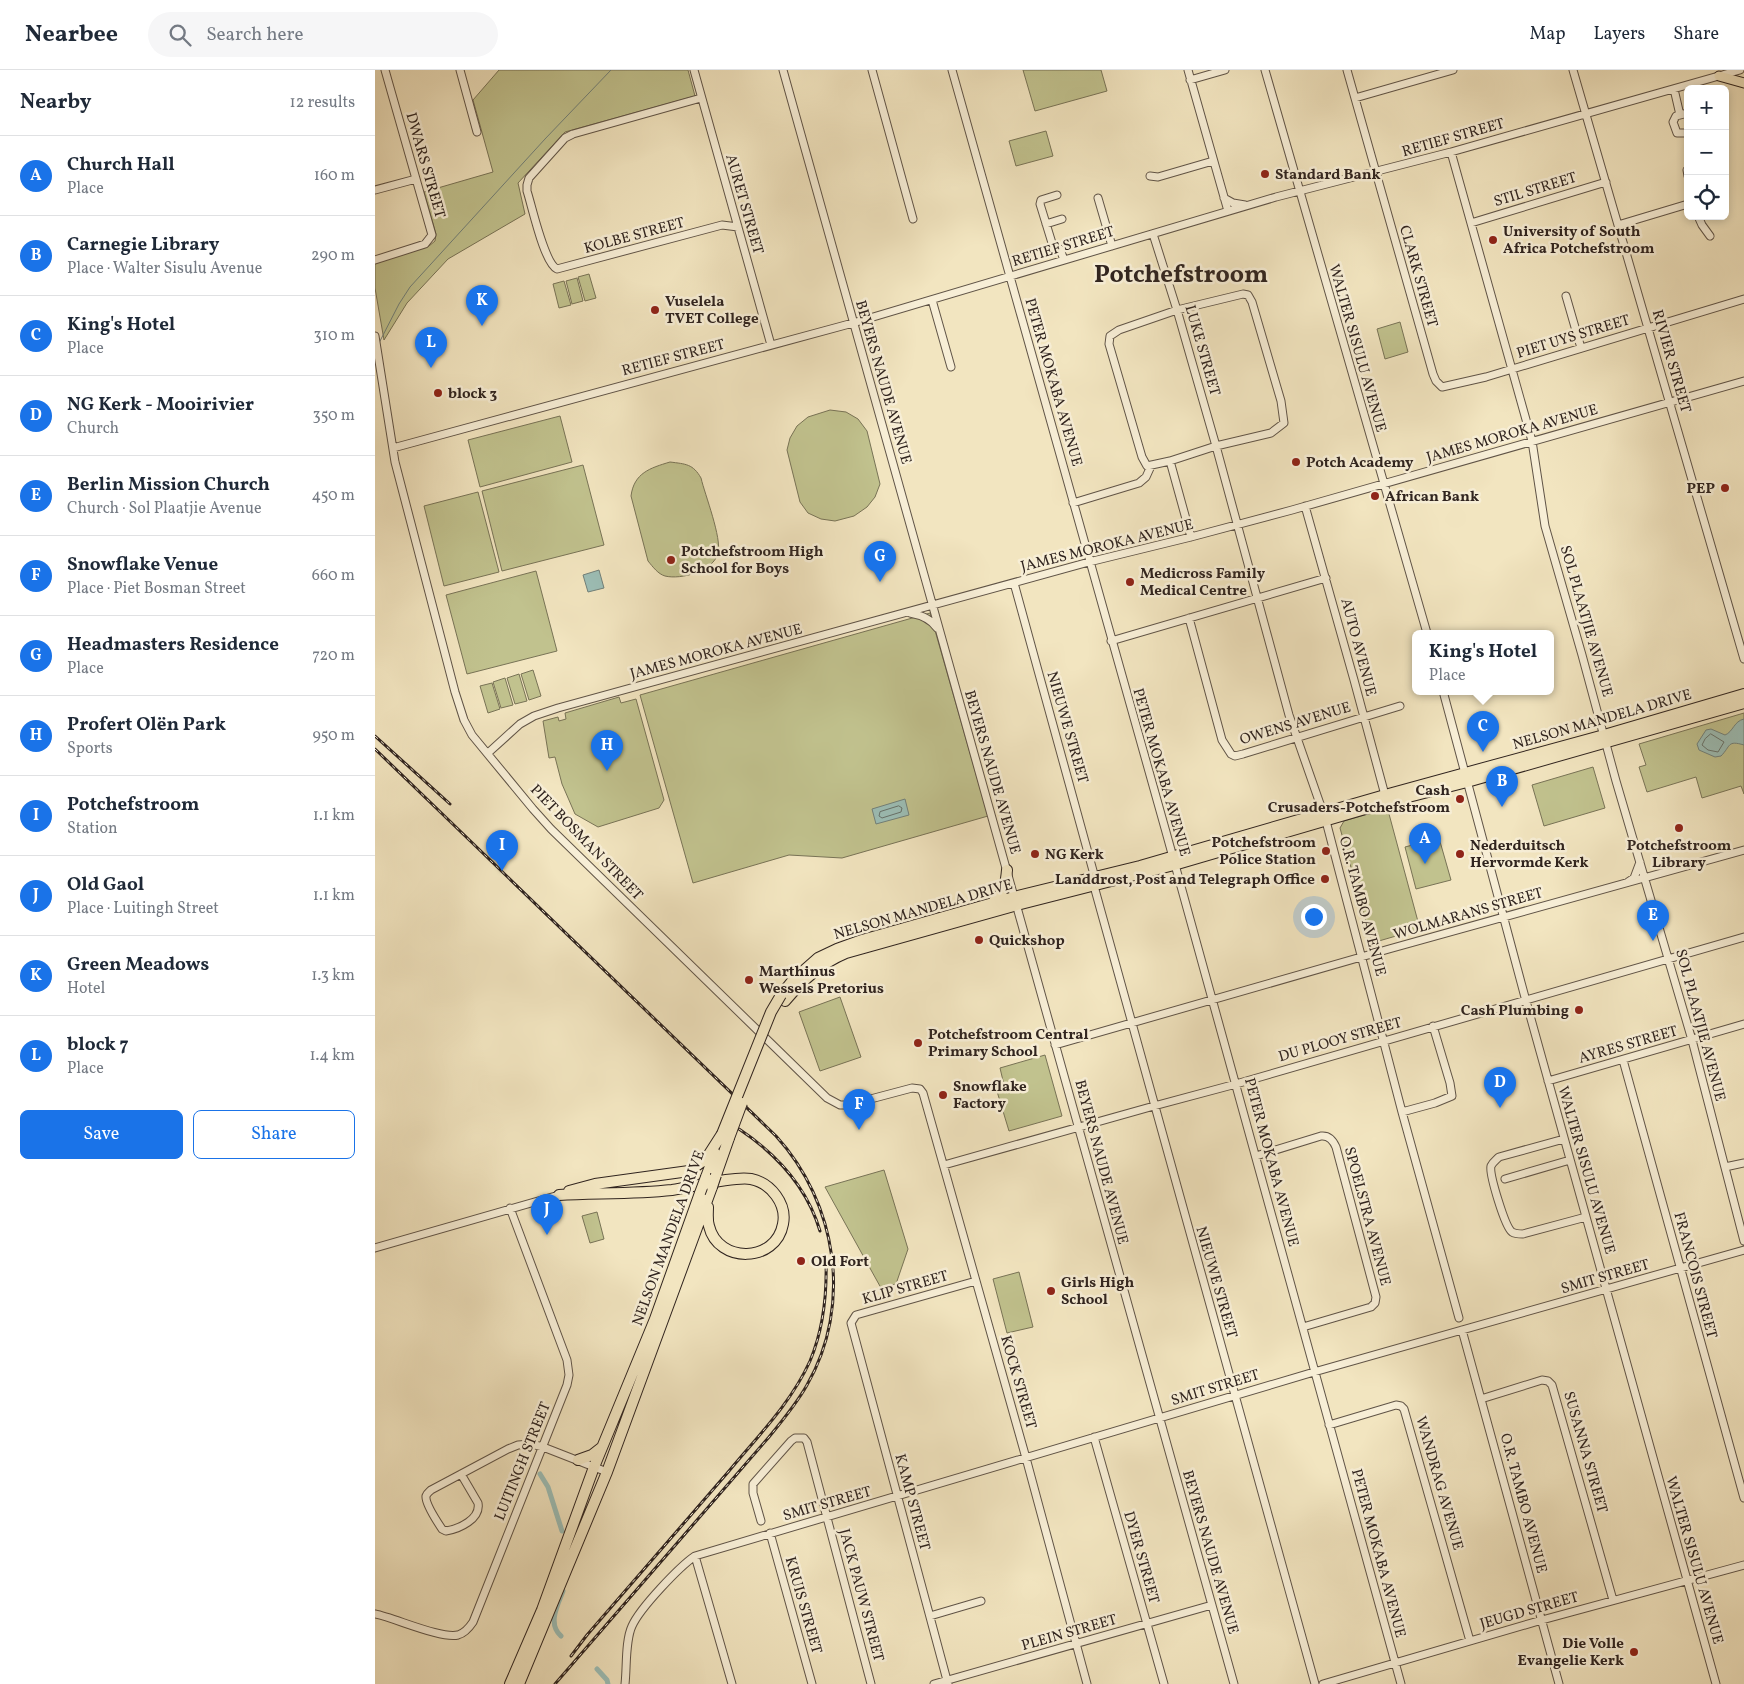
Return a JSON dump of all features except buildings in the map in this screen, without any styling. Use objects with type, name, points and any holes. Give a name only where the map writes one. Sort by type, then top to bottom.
[{"type":"highway","name":"NELSON MANDELA DRIVE","points":[[1605,739],[1744,694]]},
{"type":"highway","name":"NELSON MANDELA DRIVE","points":[[783,998],[811,973],[846,952],[1016,901],[1173,861],[1605,739],[1744,703]]},
{"type":"highway","name":"NELSON MANDELA DRIVE","points":[[1325,817],[1385,795],[1466,778]]},
{"type":"highway","points":[[991,903],[999,897],[1003,890],[1006,883],[1007,870]]},
{"type":"highway","name":"NELSON MANDELA DRIVE","points":[[519,1684],[607,1472],[711,1176],[783,998],[803,970],[818,958],[837,949],[991,903],[1016,901]]},
{"type":"highway","points":[[559,1195],[595,1184],[689,1171],[706,1159],[726,1136]]},
{"type":"highway","points":[[559,1195],[671,1190],[737,1179],[751,1179],[770,1188],[782,1207],[783,1224],[777,1239],[756,1254],[738,1254],[725,1248],[715,1239],[708,1226],[707,1190]]},
{"type":"highway","name":"NELSON MANDELA DRIVE","points":[[510,1684],[549,1593],[602,1446],[707,1190]]},
{"type":"highway","points":[[578,1460],[591,1455],[602,1446]]},
{"type":"main road","points":[[1719,76],[1733,78],[1744,83]]},
{"type":"street","name":"DWARS STREET","points":[[375,260],[425,244],[431,238],[431,230],[385,70]]},
{"type":"street","points":[[460,70],[477,132]]},
{"type":"street","name":"AURET STREET","points":[[694,70],[771,345]]},
{"type":"street","name":"BEYERS NAUDE AVENUE","points":[[783,70],[1234,1684]]},
{"type":"street","points":[[872,70],[913,219]]},
{"type":"street","name":"PETER MOKABA AVENUE","points":[[952,70],[1236,1084],[1401,1684]]},
{"type":"street","points":[[1187,70],[1228,211]]},
{"type":"street","points":[[1190,80],[1225,70]]},
{"type":"street","name":"WALTER SISULU AVENUE","points":[[1265,70],[1426,630]]},
{"type":"street","name":"CLARK STREET","points":[[1347,70],[1433,374],[1439,385]]},
{"type":"street","points":[[1355,98],[1453,70]]},
{"type":"street","name":"RIVIER STREET","points":[[1573,70],[1744,659]]},
{"type":"street","name":"RETIEF STREET","points":[[393,448],[853,323],[1228,211],[1375,173],[1740,70]]},
{"type":"street","points":[[1674,89],[1684,114],[1673,119],[1673,126],[1677,133],[1684,133]]},
{"type":"street","name":"KOLBE STREET","points":[[701,98],[568,136],[527,181],[527,190],[544,250],[554,268],[563,268],[722,225],[738,227]]},
{"type":"street","name":"SOL PLAATJIE AVENUE","points":[[1451,152],[1532,441],[1545,526],[1692,1040],[1744,1241]]},
{"type":"street","points":[[1150,176],[1158,177],[1213,161]]},
{"type":"street","points":[[375,190],[416,179]]},
{"type":"street","name":"STIL STREET","points":[[1471,223],[1606,182]]},
{"type":"street","points":[[1057,194],[1040,201],[1053,245],[1061,249],[1064,260]]},
{"type":"street","points":[[1098,198],[1112,246]]},
{"type":"street","points":[[1224,198],[1233,203],[1247,206]]},
{"type":"street","points":[[1618,225],[1684,205]]},
{"type":"street","name":"KOLBE STREET","points":[[722,225],[734,214]]},
{"type":"street","points":[[1046,224],[1062,219]]},
{"type":"street","points":[[1700,220],[1710,236]]},
{"type":"street","name":"LUKE STREET","points":[[1153,234],[1216,446]]},
{"type":"street","points":[[1243,294],[1248,295],[1252,302],[1281,401],[1285,422],[1271,433],[1216,446],[1151,466],[1146,465],[1142,457],[1109,344],[1109,336],[1114,332],[1177,310],[1243,294]]},
{"type":"street","points":[[1566,296],[1581,348]]},
{"type":"street","name":"PIET UYS STREET","points":[[1439,385],[1449,387],[1513,369],[1744,299]]},
{"type":"street","points":[[932,300],[951,367]]},
{"type":"street","points":[[838,327],[849,331],[857,338]]},
{"type":"street","name":"PIET BOSMAN STREET","points":[[375,337],[395,462],[433,611],[460,708],[469,731],[551,829],[827,1098],[840,1105],[848,1105],[909,1089],[920,1089]]},
{"type":"street","name":"JAMES MOROKA AVENUE","points":[[488,753],[520,724],[543,713],[1089,562],[1237,525],[1744,381]]},
{"type":"street","name":"O.R. TAMBO AVENUE","points":[[1216,446],[1296,737],[1325,817],[1402,1112],[1459,1318]]},
{"type":"street","points":[[1170,461],[1191,537]]},
{"type":"street","points":[[1073,503],[1139,483],[1143,481],[1151,466]]},
{"type":"street","name":"AUTO AVENUE","points":[[1305,506],[1385,795]]},
{"type":"street","points":[[1111,641],[1326,578]]},
{"type":"street","name":"NIEUWE STREET","points":[[1013,583],[1095,882],[1153,1106],[1315,1684]]},
{"type":"street","points":[[906,613],[917,614],[928,619],[935,624],[940,632]]},
{"type":"street","name":"OWENS AVENUE","points":[[1189,618],[1222,740],[1231,754],[1239,755],[1400,706]]},
{"type":"street","name":"WALTER SISULU AVENUE","points":[[1444,695],[1503,918],[1715,1684]]},
{"type":"street","name":"WOLMARANS STREET","points":[[1055,1046],[1362,957],[1744,850]]},
{"type":"street","points":[[1627,883],[1634,878],[1640,861]]},
{"type":"street","name":"DU PLOOY STREET","points":[[944,1166],[1526,1001],[1744,936]]},
{"type":"street","name":"AYRES STREET","points":[[1548,1080],[1744,1024]]},
{"type":"street","points":[[1402,1112],[1451,1096],[1451,1083],[1433,1026]]},
{"type":"street","name":"FRANCOIS STREET","points":[[1623,1060],[1744,1498]]},
{"type":"street","name":"KOCK STREET","points":[[920,1089],[944,1166],[1026,1458],[1087,1684]]},
{"type":"street","name":"SPOELSTRA AVENUE","points":[[1256,1156],[1321,1136],[1330,1138],[1336,1147],[1377,1297],[1371,1307],[1303,1327]]},
{"type":"street","points":[[1564,1139],[1499,1157],[1491,1165],[1492,1177],[1511,1232],[1523,1234],[1586,1217]]},
{"type":"street","points":[[1505,1179],[1570,1160]]},
{"type":"street","points":[[1725,1167],[1744,1163]]},
{"type":"street","points":[[375,1248],[559,1195]]},
{"type":"street","name":"LUITINGH STREET","points":[[375,1614],[443,1634],[457,1635],[468,1629],[473,1622],[567,1385],[569,1368],[511,1208]]},
{"type":"street","name":"SMIT STREET","points":[[695,1556],[1234,1395],[1744,1250]]},
{"type":"street","name":"KLIP STREET","points":[[851,1327],[852,1318],[856,1315],[976,1281]]},
{"type":"street","name":"KAMP STREET","points":[[851,1327],[948,1682]]},
{"type":"street","name":"O.R. TAMBO AVENUE","points":[[1462,1330],[1559,1684]]},
{"type":"street","name":"SUSANNA STREET","points":[[1481,1398],[1542,1380],[1552,1385],[1613,1600]]},
{"type":"street","name":"WANDRAG AVENUE","points":[[1329,1425],[1396,1405],[1404,1409],[1470,1641]]},
{"type":"street","name":"DYER STREET","points":[[1094,1437],[1164,1684]]},
{"type":"street","name":"JACK PAUW STREET","points":[[761,1521],[753,1494],[753,1484],[791,1441],[795,1438],[804,1438],[807,1442],[871,1684]]},
{"type":"street","points":[[461,1474],[478,1503],[478,1514],[457,1528],[446,1531],[442,1529],[426,1498],[431,1490],[461,1474],[518,1445],[531,1444],[543,1447],[607,1472]]},
{"type":"street","name":"KRUIS STREET","points":[[770,1534],[812,1684]]},
{"type":"street","points":[[627,1684],[629,1635],[632,1626],[645,1607],[678,1570],[695,1556],[732,1684]]},
{"type":"street","name":"JEUGD STREET","points":[[1323,1684],[1542,1620],[1744,1565]]},
{"type":"street","points":[[930,1616],[981,1601]]},
{"type":"street","name":"PLEIN STREET","points":[[934,1684],[948,1682],[1212,1605]]},
{"type":"green space","points":[[499,70],[688,70],[695,96],[565,132],[518,183],[525,214],[448,259],[407,303],[384,340],[375,288],[375,263],[429,246],[435,241],[436,234],[424,192],[493,172],[473,100]]},
{"type":"green space","points":[[1023,70],[1101,70],[1107,91],[1035,111]]},
{"type":"green space","points":[[1046,131],[1053,156],[1016,166],[1009,141]]},
{"type":"green space","points":[[589,274],[596,298],[585,301],[578,277]]},
{"type":"green space","points":[[577,278],[583,301],[572,304],[566,281]]},
{"type":"green space","points":[[564,281],[571,305],[559,308],[553,284]]},
{"type":"green space","points":[[1400,322],[1408,352],[1385,359],[1377,329]]},
{"type":"green space","points":[[830,410],[846,412],[858,419],[867,431],[880,484],[875,497],[867,507],[854,516],[835,521],[821,519],[808,513],[800,502],[787,450],[790,438],[797,426],[808,417]]},
{"type":"green space","points":[[560,416],[572,462],[480,487],[468,440]]},
{"type":"green space","points":[[670,462],[692,467],[701,478],[719,546],[718,553],[710,565],[696,573],[679,577],[662,575],[648,561],[631,496],[639,477],[650,469]]},
{"type":"green space","points":[[583,465],[604,545],[502,571],[482,491]]},
{"type":"green space","points":[[478,492],[499,572],[444,586],[424,506]]},
{"type":"green space","points":[[536,571],[557,651],[467,674],[446,595]]},
{"type":"green space","points":[[930,613],[988,816],[842,858],[789,855],[693,883],[640,695]]},
{"type":"green space","points":[[533,670],[541,696],[529,700],[521,674]]},
{"type":"green space","points":[[519,674],[527,701],[515,704],[507,678]]},
{"type":"green space","points":[[505,678],[513,705],[501,708],[493,682]]},
{"type":"green space","points":[[492,683],[500,709],[488,713],[480,686]]},
{"type":"green space","points":[[619,697],[621,703],[636,699],[664,800],[659,808],[598,827],[575,814],[562,784],[555,757],[549,758],[543,721],[558,717],[559,721],[566,719],[565,713]]},
{"type":"green space","points":[[1744,713],[1744,794],[1741,786],[1702,798],[1696,777],[1647,792],[1639,767],[1646,765],[1639,744]]},
{"type":"green space","points":[[1593,767],[1605,808],[1544,826],[1532,785]]},
{"type":"green space","points":[[1382,810],[1389,814],[1420,929],[1372,943],[1340,828],[1344,821]]},
{"type":"green space","points":[[1439,838],[1451,880],[1416,889],[1405,847]]},
{"type":"green space","points":[[840,997],[861,1057],[820,1071],[799,1012]]},
{"type":"green space","points":[[1045,1055],[1062,1116],[1009,1131],[996,1088],[1004,1085],[1000,1068]]},
{"type":"green space","points":[[884,1170],[908,1249],[896,1284],[881,1288],[825,1187]]},
{"type":"green space","points":[[597,1212],[604,1239],[590,1243],[582,1216]]},
{"type":"green space","points":[[1019,1272],[1033,1327],[1007,1333],[993,1279]]},
{"type":"water","points":[[599,570],[604,588],[588,592],[583,575]]},
{"type":"water","points":[[1744,719],[1744,745],[1732,744],[1721,756],[1715,757],[1699,750],[1697,744],[1706,730],[1711,729],[1725,735],[1738,722]]},
{"type":"water","points":[[905,799],[909,815],[876,824],[872,809]]},
{"type":"waterway","points":[[379,343],[410,287],[545,139],[611,70]]},
{"type":"waterway","points":[[540,1474],[548,1487],[562,1531]]},
{"type":"waterway","points":[[561,1636],[557,1631],[554,1620],[556,1608],[563,1591]]},
{"type":"waterway","points":[[597,1669],[607,1680],[608,1684]]},
{"type":"railway","points":[[375,736],[450,804]]},
{"type":"railway","points":[[375,749],[776,1136],[797,1163],[813,1192],[825,1223],[832,1256],[833,1289],[830,1322],[821,1354],[799,1398],[769,1437],[555,1684]]},
{"type":"railway","points":[[739,1129],[766,1150],[789,1173],[807,1200],[820,1231]]},
{"type":"railway","points":[[571,1656],[784,1405],[810,1361],[818,1337],[825,1299],[826,1261]]},
{"type":"place","name":"Standard Bank","points":[[1265,174]]},
{"type":"place","name":"University of South Africa Potchefstroom","points":[[1493,240]]},
{"type":"place","name":"Vuselela TVET College","points":[[655,310]]},
{"type":"place","name":"Green Meadows","points":[[482,326]]},
{"type":"place","name":"block 7","points":[[431,368]]},
{"type":"place","name":"block 3","points":[[438,393]]},
{"type":"place","name":"Potch Academy","points":[[1296,462]]},
{"type":"place","name":"PEP","points":[[1725,488]]},
{"type":"place","name":"African Bank","points":[[1375,496]]},
{"type":"place","name":"Potchefstroom High School for Boys","points":[[671,560]]},
{"type":"place","name":"Headmasters Residence","points":[[880,582]]},
{"type":"place","name":"Medicross Family Medical Centre","points":[[1130,582]]},
{"type":"place","name":"King's Hotel","points":[[1483,752]]},
{"type":"place","name":"Profert Olën Park","points":[[607,771]]},
{"type":"place","name":"Cash Crusaders-Potchefstroom","points":[[1460,799]]},
{"type":"place","name":"Carnegie Library","points":[[1502,807]]},
{"type":"place","name":"Potchefstroom Library","points":[[1679,828]]},
{"type":"place","name":"Potchefstroom Police Station","points":[[1326,851]]},
{"type":"place","name":"NG Kerk","points":[[1035,854]]},
{"type":"place","name":"Nederduitsch Hervormde Kerk","points":[[1460,854]]},
{"type":"place","name":"Church Hall","points":[[1425,864]]},
{"type":"place","name":"Potchefstroom","points":[[502,871]]},
{"type":"place","name":"Landdrost, Post and Telegraph Office","points":[[1325,879]]},
{"type":"place","name":"Quickshop","points":[[979,940]]},
{"type":"place","name":"Berlin Mission Church","points":[[1653,941]]},
{"type":"place","name":"Marthinus Wessels Pretorius","points":[[749,980]]},
{"type":"place","name":"Cash Plumbing","points":[[1579,1010]]},
{"type":"place","name":"Potchefstroom Central Primary School","points":[[918,1043]]},
{"type":"place","name":"Snowflake Factory","points":[[943,1095]]},
{"type":"place","name":"NG Kerk - Mooirivier","points":[[1500,1108]]},
{"type":"place","name":"Snowflake Venue","points":[[859,1130]]},
{"type":"place","name":"Old Gaol","points":[[547,1235]]},
{"type":"place","name":"Old Fort","points":[[801,1261]]},
{"type":"place","name":"Girls High School","points":[[1051,1291]]},
{"type":"place","name":"Die Volle Evangelie Kerk","points":[[1634,1652]]},
{"type":"district","name":"Potchefstroom","points":[[1181,273]]}]
